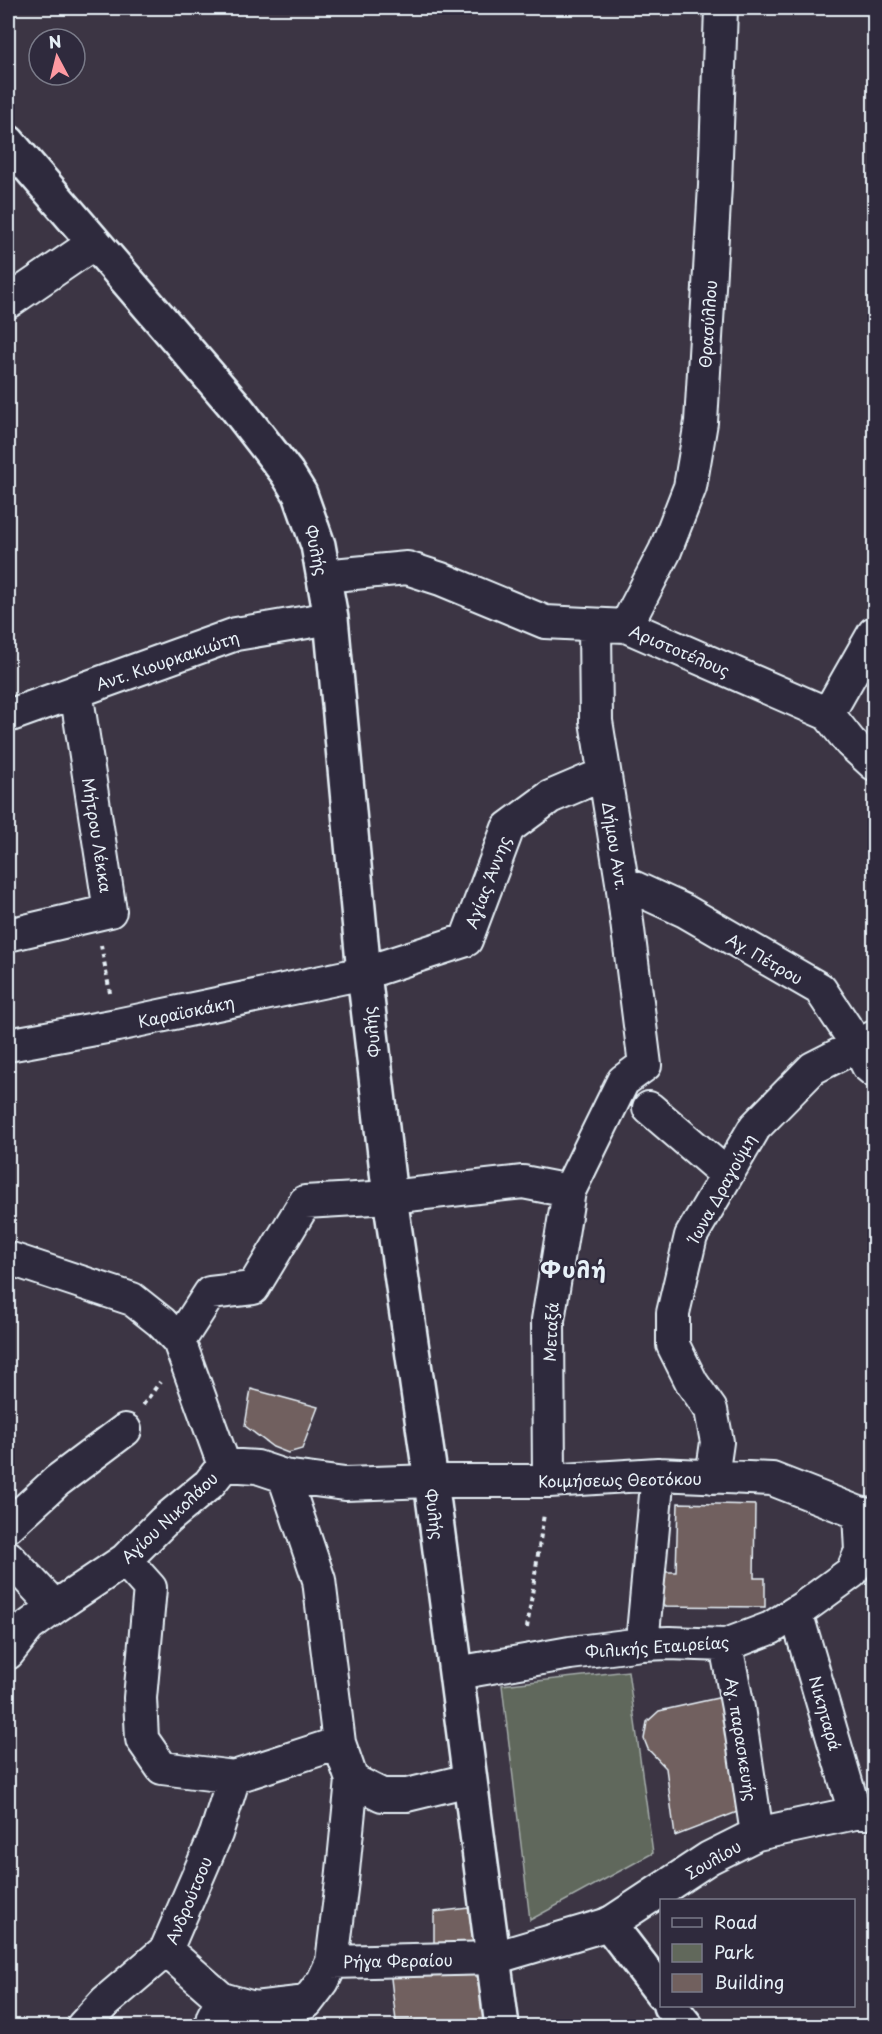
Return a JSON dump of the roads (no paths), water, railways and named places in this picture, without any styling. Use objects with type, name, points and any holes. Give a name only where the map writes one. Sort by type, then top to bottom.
[{"type":"main road","name":"Φυλής","points":[[8,142],[235,406],[287,473],[300,494],[318,545],[331,618],[364,973],[390,1197],[431,1481],[502,2026]]},
{"type":"main road","points":[[609,1924],[660,1991]]},
{"type":"main road","points":[[671,2007],[686,2026]]},
{"type":"street","name":"Θρασύλλου","points":[[626,626],[665,551],[690,487],[701,422],[715,186],[721,8]]},
{"type":"street","points":[[8,302],[94,243]]},
{"type":"street","name":"Αριστοτέλους","points":[[323,576],[407,568],[441,579],[545,622],[626,626],[828,714],[850,742],[874,764]]},
{"type":"street","name":"Αντ. Κιουρκακιώτη","points":[[8,716],[236,634],[331,618]]},
{"type":"street","name":"Δήμου Αντ.","points":[[595,626],[596,721],[622,882],[645,1065]]},
{"type":"street","points":[[828,714],[874,633]]},
{"type":"street","name":"Μήτρου Λέκκα","points":[[8,935],[110,911],[76,691]]},
{"type":"street","name":"Αγίας Άννης","points":[[364,973],[466,940],[508,828],[550,797],[604,774]]},
{"type":"street","name":"Αγ. Πέτρου","points":[[622,882],[685,911],[820,989],[869,1051]]},
{"type":"street","name":"Καραϊσκάκη","points":[[8,1045],[117,1025],[364,973]]},
{"type":"street","name":"Ίωνα Δραγούμη","points":[[712,1477],[717,1442],[711,1410],[692,1383],[673,1345],[673,1313],[691,1236],[755,1127],[813,1068],[869,1051]]},
{"type":"street","name":"Μεταξά","points":[[549,1481],[548,1320],[569,1191],[623,1081],[645,1065]]},
{"type":"street","points":[[649,1108],[726,1174]]},
{"type":"street","points":[[174,1337],[210,1293],[254,1288],[305,1202],[390,1197],[523,1182],[569,1191]]},
{"type":"street","points":[[8,1258],[132,1299],[161,1322],[174,1337],[224,1465]]},
{"type":"street","points":[[8,1526],[57,1481],[125,1430]]},
{"type":"street","name":"Αγίου Νικολάου","points":[[8,1653],[29,1626],[125,1560],[163,1522],[209,1484],[224,1465],[257,1467],[284,1476],[345,1484],[431,1481]]},
{"type":"street","points":[[642,1644],[658,1474]]},
{"type":"street","name":"Κοιμήσεως Θεοτόκου","points":[[431,1481],[549,1481],[658,1474],[772,1479],[867,1515]]},
{"type":"street","points":[[284,1476],[319,1580],[339,1743],[352,1779],[332,1962]]},
{"type":"street","name":"Φιλικής Εταιρείας","points":[[456,1673],[570,1653],[642,1644],[726,1645],[771,1628],[852,1572],[861,1551],[867,1515]]},
{"type":"street","points":[[8,1557],[55,1607]]},
{"type":"street","points":[[125,1560],[150,1588],[140,1698],[142,1739],[162,1768],[234,1776],[339,1743]]},
{"type":"street","name":"Νικηταρά","points":[[796,1612],[865,1813]]},
{"type":"street","name":"Αγ. παρασκευής","points":[[726,1645],[757,1834]]},
{"type":"street","name":"Ανδρούτσου","points":[[83,2026],[105,2002],[166,1950],[216,1834],[234,1776]]},
{"type":"street","points":[[352,1779],[382,1795],[407,1795],[469,1780]]},
{"type":"street","name":"Σουλίου","points":[[494,1958],[609,1924],[709,1858],[757,1834],[865,1813]]},
{"type":"street","name":"Ρήγα Φεραίου","points":[[166,1950],[217,2013],[254,2008],[309,2014],[332,1962],[494,1958]]},
{"type":"district","name":"Φυλή","points":[[574,1268]]}]
